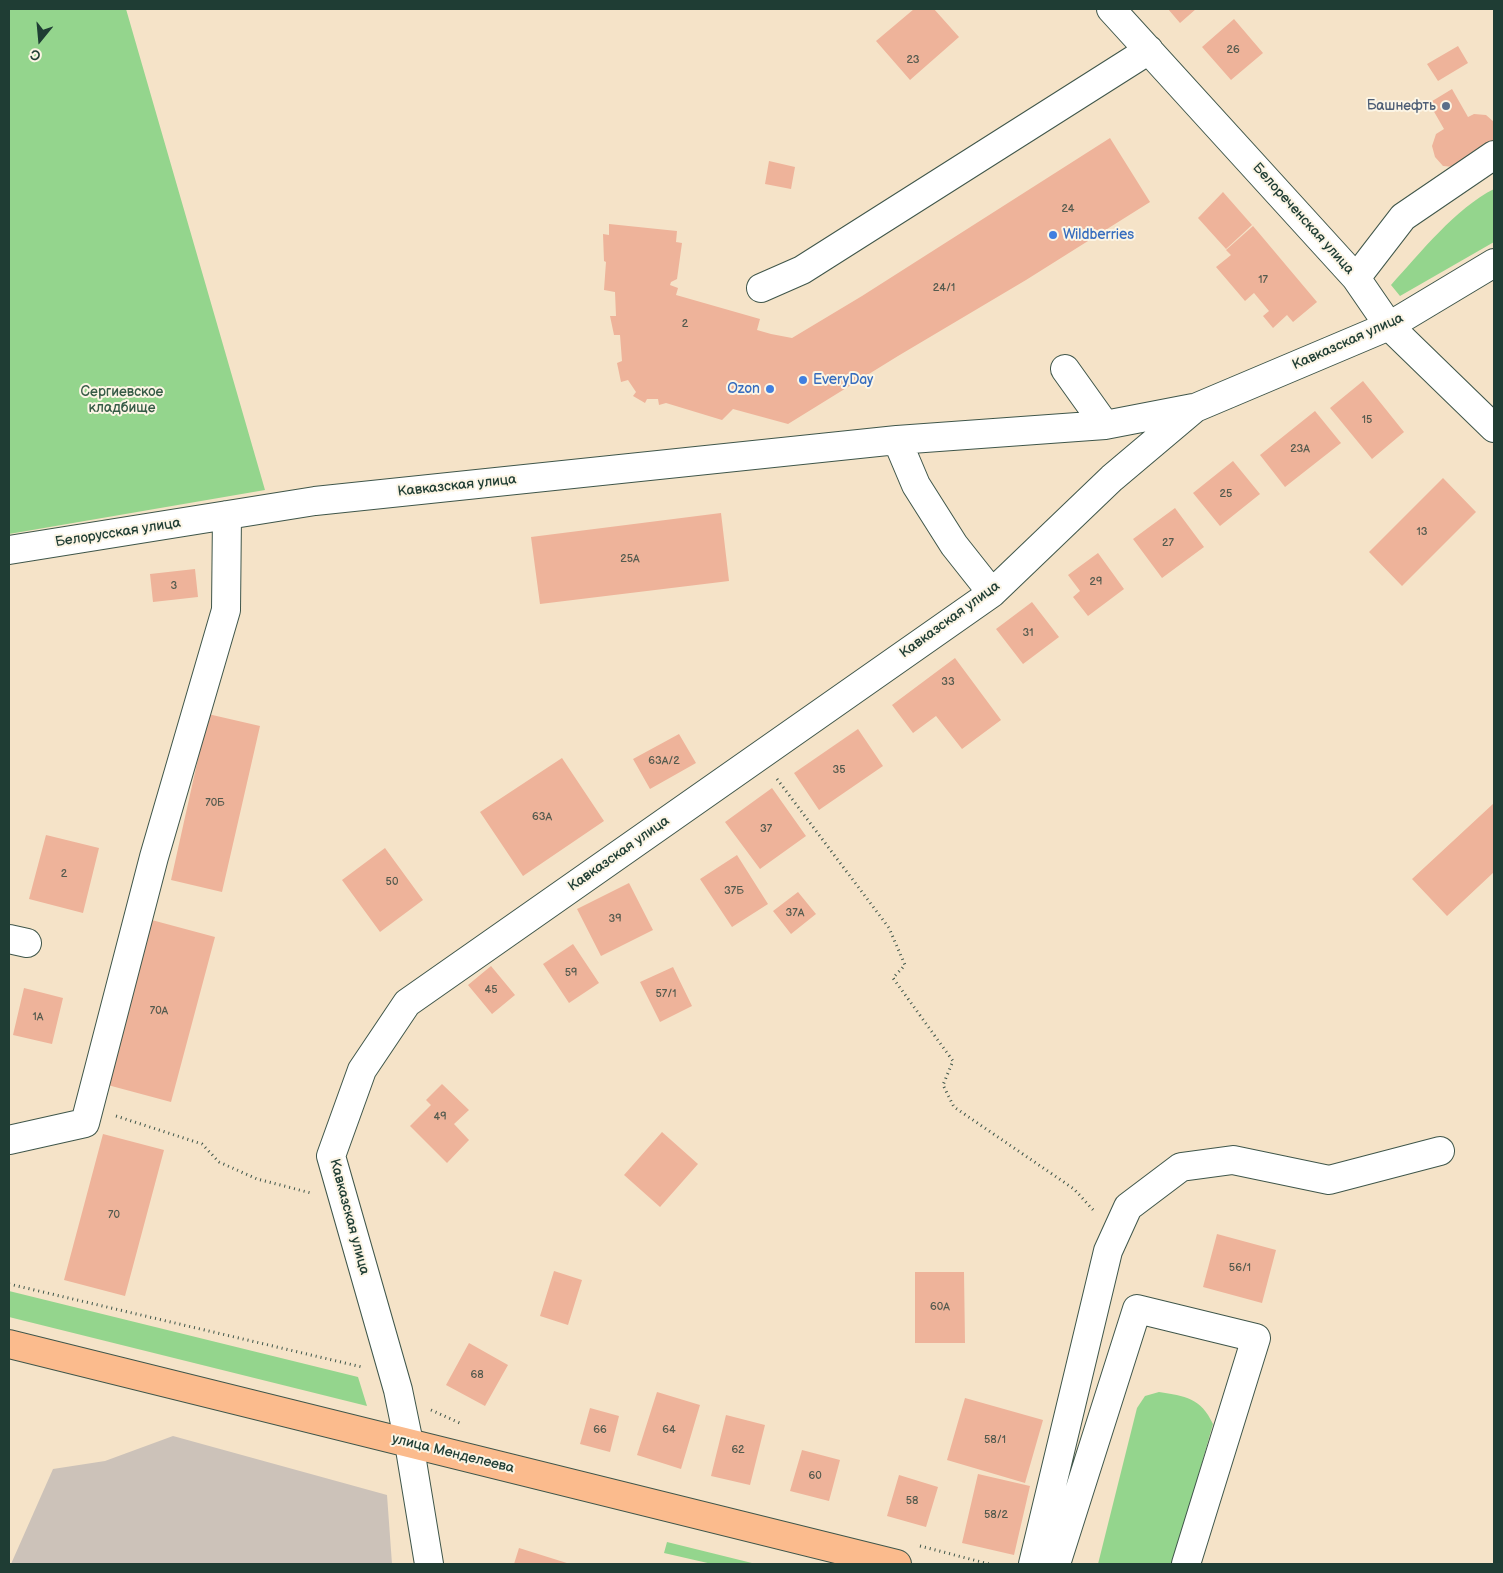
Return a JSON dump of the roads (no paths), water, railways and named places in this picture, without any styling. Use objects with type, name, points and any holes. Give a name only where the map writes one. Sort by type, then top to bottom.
[{"type":"main road","name":"улица Менделеева","points":[[9,1344],[409,1443],[904,1554]]},
{"type":"street","name":"Белореченская улица","points":[[1111,9],[1356,278],[1390,326],[1494,428]]},
{"type":"street","points":[[761,288],[802,270],[1149,50]]},
{"type":"street","points":[[1356,278],[1404,217],[1494,155]]},
{"type":"street","name":"Кавказская улица","points":[[227,516],[315,501],[897,440],[1105,425],[1195,408],[1390,326],[1494,263]]},
{"type":"street","points":[[1064,369],[1105,425]]},
{"type":"street","name":"Кавказская улица","points":[[429,1564],[409,1443],[398,1390],[331,1156],[362,1070],[406,1003],[992,592],[1112,478],[1195,408]]},
{"type":"street","points":[[897,440],[916,485],[954,545],[992,592]]},
{"type":"street","points":[[9,1140],[85,1123],[154,857],[226,610],[227,516]]},
{"type":"street","name":"Белорусская улица","points":[[9,550],[227,516]]},
{"type":"street","points":[[1033,1564],[1108,1251],[1128,1207],[1181,1167],[1233,1160],[1329,1180],[1440,1151]]},
{"type":"street","points":[[1056,1564],[1137,1310],[1256,1338],[1186,1564]]},
{"type":"street","points":[[1078,1378],[1103,1416]]},
{"type":"place","name":"Башнефть","points":[[1446,106]]},
{"type":"place","name":"Wildberries","points":[[1053,235]]},
{"type":"place","name":"EveryDay","points":[[803,380]]},
{"type":"place","name":"Ozon","points":[[770,389]]},
{"type":"park label","name":"Сергиевское кладбище","points":[[122,400]]}]
